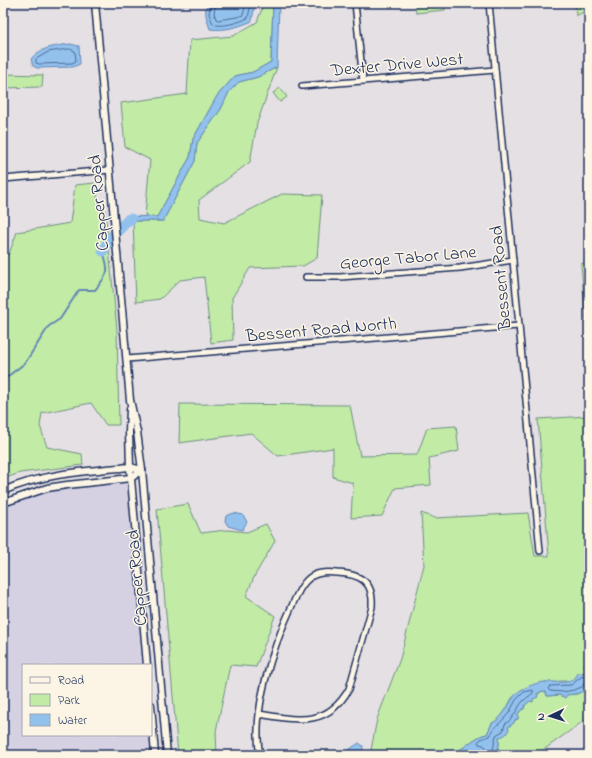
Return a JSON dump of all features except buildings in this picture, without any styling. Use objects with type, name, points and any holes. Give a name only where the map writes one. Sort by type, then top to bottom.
[{"type":"street","name":"Capper Road","points":[[95,3],[126,359],[130,400],[137,432],[142,470],[167,755]]},
{"type":"street","points":[[355,3],[363,81]]},
{"type":"street","name":"Bessent Road","points":[[489,3],[540,551]]},
{"type":"street","name":"Dexter Drive West","points":[[302,86],[495,70]]},
{"type":"street","points":[[3,179],[110,170]]},
{"type":"street","name":"George Tabor Lane","points":[[306,277],[340,277],[447,269],[513,260]]},
{"type":"street","name":"Bessent Road North","points":[[126,359],[519,326]]},
{"type":"street","name":"Capper Road","points":[[130,400],[130,467],[148,664]]},
{"type":"street","points":[[3,491],[55,474],[130,467],[142,470]]},
{"type":"street","points":[[3,503],[46,488],[67,484],[131,478],[142,470]]},
{"type":"street","points":[[259,714],[295,720],[310,719],[333,710],[344,698],[349,689],[372,607],[373,600],[366,583],[351,574],[323,572],[310,577],[304,582],[282,631],[272,660],[259,714],[257,736],[260,755]]},
{"type":"street","points":[[152,718],[155,755]]},
{"type":"shaded area","points":[[131,483],[147,664],[22,664],[22,736],[151,736],[155,755],[3,755],[3,506],[49,489]]},
{"type":"green space","points":[[264,3],[273,3],[271,62],[253,72],[235,76],[217,96],[193,139],[190,157],[157,217],[145,216],[150,160],[125,147],[121,103],[187,94],[190,40],[233,36],[257,22]]},
{"type":"green space","points":[[415,3],[444,3],[445,10],[416,13]]},
{"type":"green space","points":[[575,3],[589,3],[589,9],[576,16]]},
{"type":"green space","points":[[277,67],[257,123],[250,162],[199,200],[200,218],[224,223],[282,194],[322,195],[317,258],[303,266],[250,268],[232,298],[233,340],[211,343],[204,277],[180,280],[160,299],[136,302],[133,221],[163,221],[195,161],[197,143],[221,109],[229,92],[239,82],[258,77]]},
{"type":"green space","points":[[3,74],[43,75],[42,87],[3,88]]},
{"type":"green space","points":[[280,88],[287,97],[280,102],[273,93]]},
{"type":"green space","points":[[95,183],[99,207],[105,210],[117,329],[119,425],[106,425],[91,403],[42,413],[40,426],[47,447],[82,454],[83,465],[20,473],[3,479],[3,255],[9,254],[17,232],[70,223],[75,185]]},
{"type":"green space","points":[[589,261],[589,324],[586,323],[581,264]]},
{"type":"green space","points":[[180,404],[350,405],[360,456],[417,455],[427,428],[456,426],[459,451],[429,458],[431,485],[395,488],[382,516],[351,518],[353,483],[333,477],[333,448],[278,456],[251,433],[179,443]]},
{"type":"green space","points":[[589,416],[589,651],[584,668],[587,670],[570,681],[559,681],[557,683],[545,682],[512,698],[506,710],[496,722],[492,723],[487,734],[472,741],[458,751],[457,755],[370,755],[377,719],[400,659],[424,565],[421,513],[435,518],[528,513],[535,556],[549,556],[538,419]]},
{"type":"green space","points":[[188,504],[201,533],[227,530],[247,532],[266,524],[275,541],[255,575],[246,596],[275,616],[256,667],[230,665],[216,731],[217,755],[178,755],[157,509]]},
{"type":"green space","points":[[589,682],[589,717],[542,751],[541,755],[496,755],[499,745],[499,737],[515,720],[518,719],[518,714],[522,709],[524,709],[525,705],[542,691],[546,692],[547,696],[577,694],[586,689]]},
{"type":"green space","points":[[478,749],[483,749],[482,755],[465,755]]},
{"type":"water","points":[[208,3],[255,3],[252,21],[231,28],[210,29],[206,12]]},
{"type":"water","points":[[273,3],[279,3],[277,67],[258,77],[239,82],[229,92],[221,109],[197,143],[195,161],[163,221],[133,221],[121,229],[120,222],[128,216],[157,217],[190,157],[193,139],[217,96],[235,76],[253,72],[271,62]]},
{"type":"water","points":[[70,44],[79,46],[80,64],[73,67],[37,68],[33,66],[31,59],[39,52],[49,48]]},
{"type":"water","points":[[234,513],[243,515],[247,522],[242,530],[228,526],[225,521],[226,516]]},
{"type":"water","points":[[589,651],[590,675],[588,685],[585,690],[567,695],[565,698],[559,695],[547,696],[546,692],[542,691],[537,694],[538,697],[533,699],[533,702],[530,701],[525,705],[524,709],[522,709],[518,714],[518,719],[508,727],[509,729],[507,733],[499,737],[499,745],[496,755],[482,755],[483,749],[457,755],[458,751],[472,741],[487,734],[492,723],[502,716],[515,695],[520,691],[541,683],[569,681],[576,677],[578,673],[584,673],[587,670],[584,667]]},
{"type":"water","points":[[359,743],[363,746],[362,755],[336,755],[347,751]]},
{"type":"waterway","points":[[103,251],[109,240],[129,219],[131,219]]},
{"type":"waterway","points":[[3,380],[25,363],[49,326],[60,319],[79,290],[95,290],[100,284],[107,272],[107,264],[103,251]]}]
